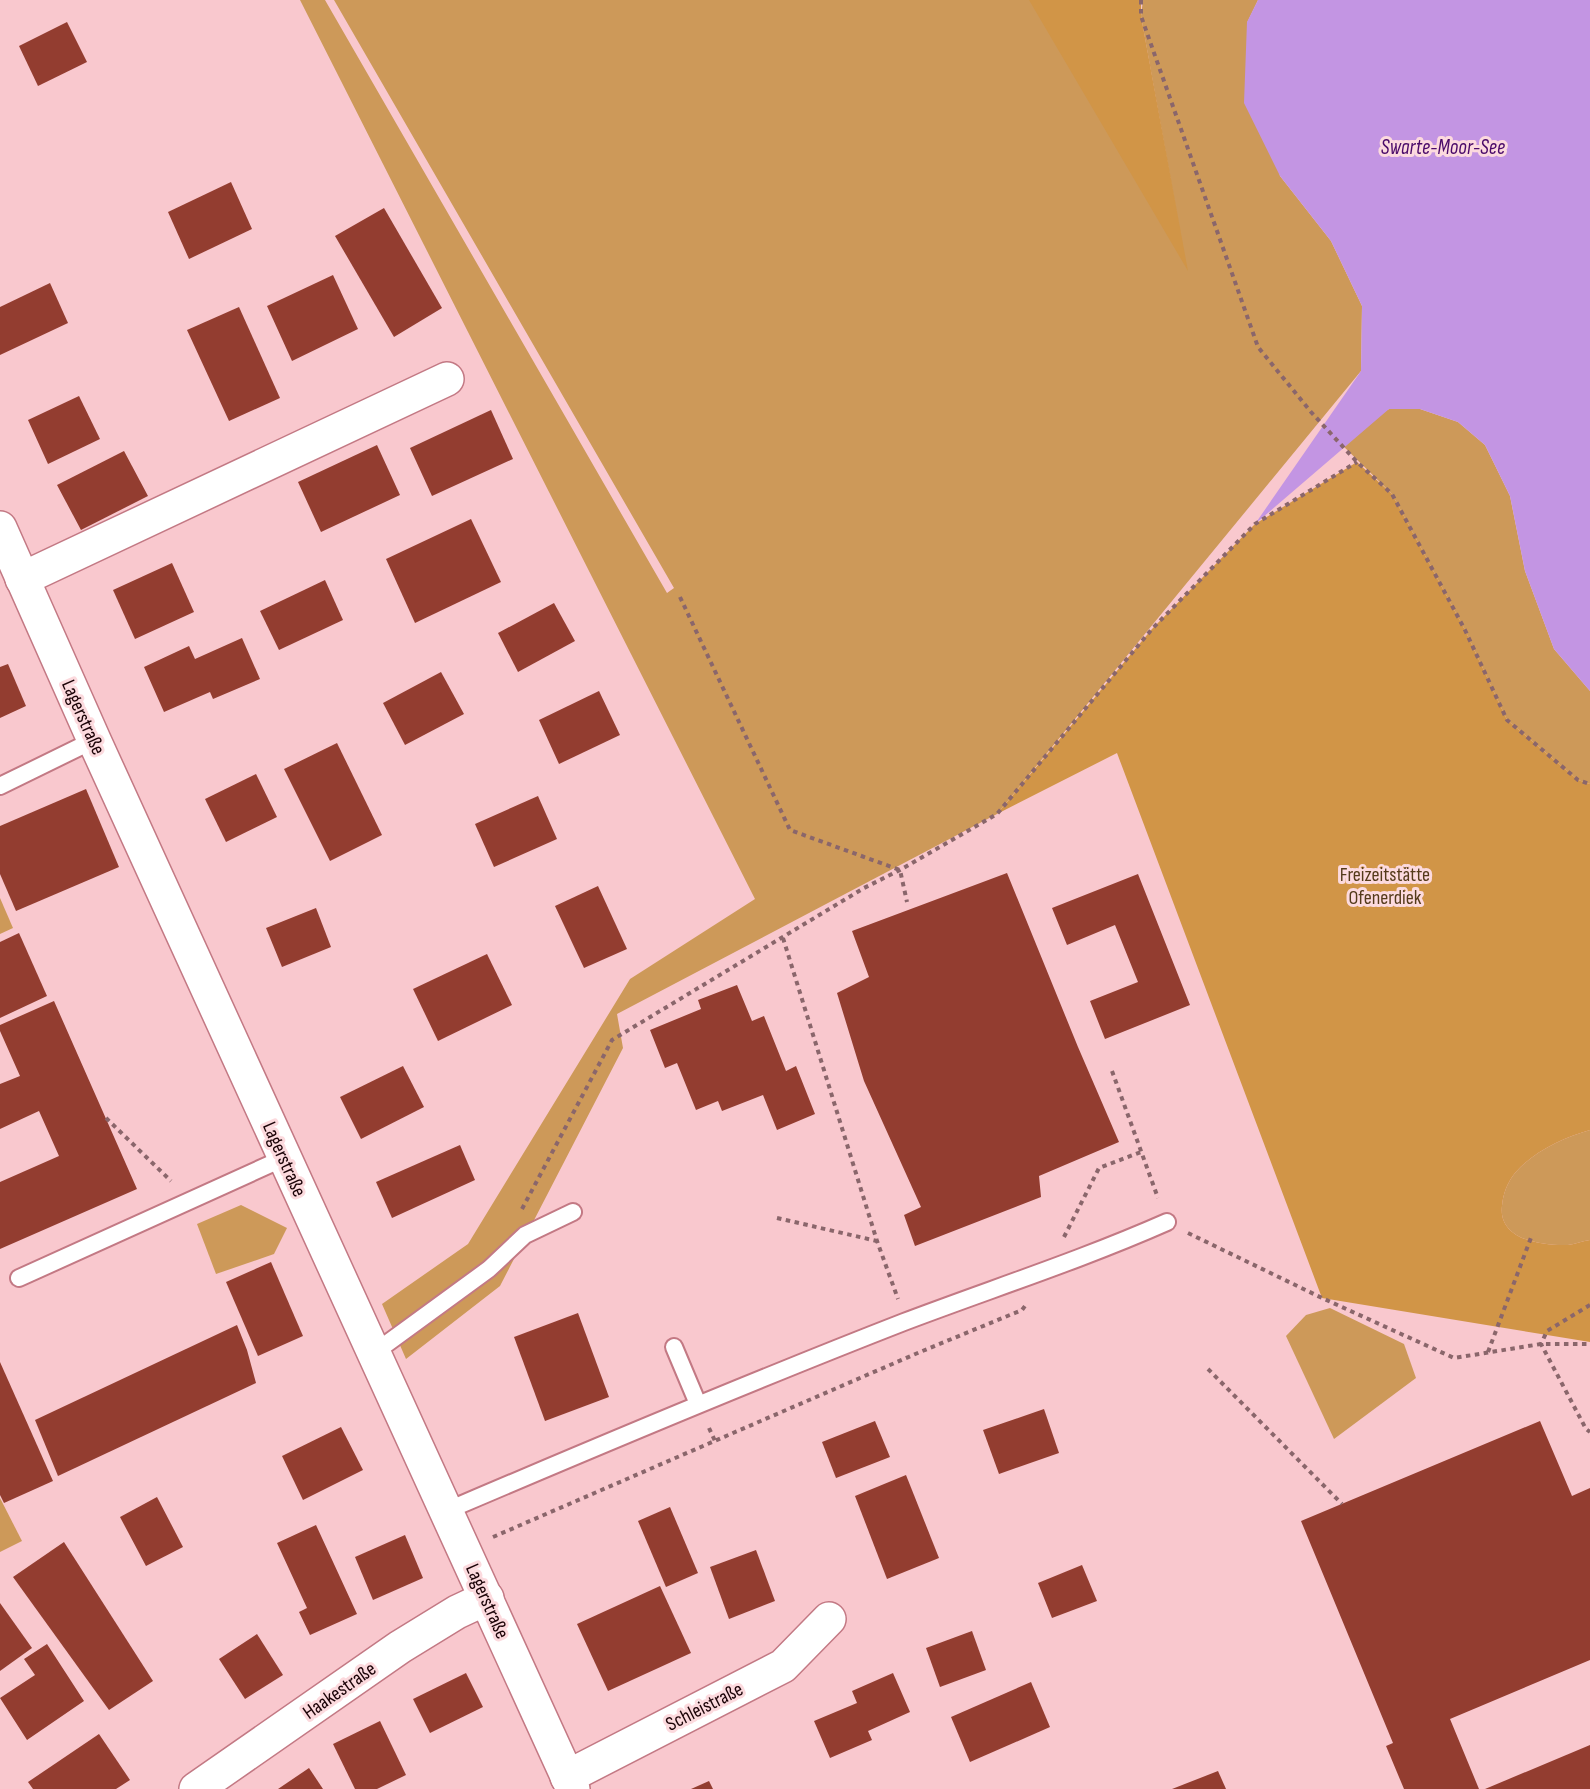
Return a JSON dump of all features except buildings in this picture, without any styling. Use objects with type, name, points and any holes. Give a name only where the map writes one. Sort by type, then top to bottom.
[{"type":"street","points":[[22,579],[447,379]]},
{"type":"street","name":"Lagerstraße","points":[[0,528],[94,740],[570,1783]]},
{"type":"street","name":"Haakestraße","points":[[196,1789],[400,1647],[458,1612],[487,1598]]},
{"type":"street","name":"Schleistraße","points":[[570,1783],[783,1666],[829,1619]]},
{"type":"lane","points":[[0,786],[94,740]]},
{"type":"lane","points":[[19,1278],[284,1158]]},
{"type":"lane","points":[[374,1353],[489,1269],[525,1235],[573,1212]]},
{"type":"lane","points":[[446,1511],[698,1404],[906,1322],[1045,1272],[1167,1222]]},
{"type":"lane","points":[[674,1347],[698,1404]]},
{"type":"path","points":[[1141,0],[1141,16],[1258,347],[1311,412],[1357,462],[1392,494],[1465,630],[1507,720],[1578,780],[1590,784]]},
{"type":"path","points":[[517,1217],[612,1040],[864,888],[997,814],[1152,629],[1255,524],[1357,462]]},
{"type":"path","points":[[680,597],[790,830],[900,870]]},
{"type":"path","points":[[900,870],[907,902]]},
{"type":"path","points":[[783,938],[878,1241],[906,1322],[920,1352]]},
{"type":"path","points":[[1112,1071],[1167,1222],[1322,1298],[1454,1358],[1541,1344],[1590,1344]]},
{"type":"path","points":[[106,1118],[191,1200]]},
{"type":"path","points":[[464,1549],[1022,1310],[1045,1272],[1099,1168],[1141,1152]]},
{"type":"path","points":[[777,1218],[878,1241]]},
{"type":"path","points":[[1488,1353],[1532,1235]]},
{"type":"path","points":[[1541,1344],[1547,1331],[1590,1305]]},
{"type":"path","points":[[1541,1344],[1586,1429],[1590,1432]]},
{"type":"path","points":[[1209,1369],[1342,1504]]},
{"type":"shaded area","points":[[300,0],[325,0],[667,593],[674,588],[334,0],[1031,0],[1186,265],[1141,16],[1143,0],[1258,0],[1247,23],[1280,176],[1331,241],[1362,306],[1361,371],[997,814],[617,1014],[623,1048],[500,1286],[406,1359],[382,1304],[468,1244],[630,979],[755,899]]},
{"type":"shaded area","points":[[1389,409],[1420,409],[1458,422],[1485,445],[1510,496],[1525,571],[1554,649],[1590,691],[1590,784],[1578,780],[1507,720],[1465,630],[1392,494],[1337,440]]},
{"type":"shaded area","points":[[0,898],[13,928],[0,934]]},
{"type":"shaded area","points":[[1590,1130],[1590,1240],[1568,1245],[1547,1244],[1524,1239],[1515,1234],[1507,1227],[1502,1206],[1503,1197],[1512,1177],[1540,1152],[1559,1141]]},
{"type":"shaded area","points":[[241,1205],[287,1228],[274,1254],[216,1274],[197,1224]]},
{"type":"shaded area","points":[[1330,1308],[1404,1344],[1416,1378],[1334,1439],[1286,1336],[1306,1315]]},
{"type":"shaded area","points":[[0,1498],[22,1541],[0,1552]]},
{"type":"green space","points":[[1029,0],[1141,0],[1141,16],[1188,271]]},
{"type":"green space","name":"Freizeitstätte Ofenerdiek","points":[[1357,462],[1392,494],[1465,630],[1507,720],[1578,780],[1590,784],[1590,1130],[1550,1146],[1531,1158],[1515,1173],[1504,1193],[1502,1206],[1507,1227],[1524,1239],[1558,1245],[1590,1240],[1590,1342],[1322,1298],[1117,753],[997,814],[1152,629],[1255,524]]},
{"type":"water","name":"Swarte-Moor-See","points":[[1258,0],[1590,0],[1590,691],[1554,649],[1525,571],[1510,496],[1485,445],[1458,422],[1420,409],[1389,409],[1255,524],[1361,371],[1362,306],[1331,241],[1280,176],[1244,103],[1247,22]]}]
